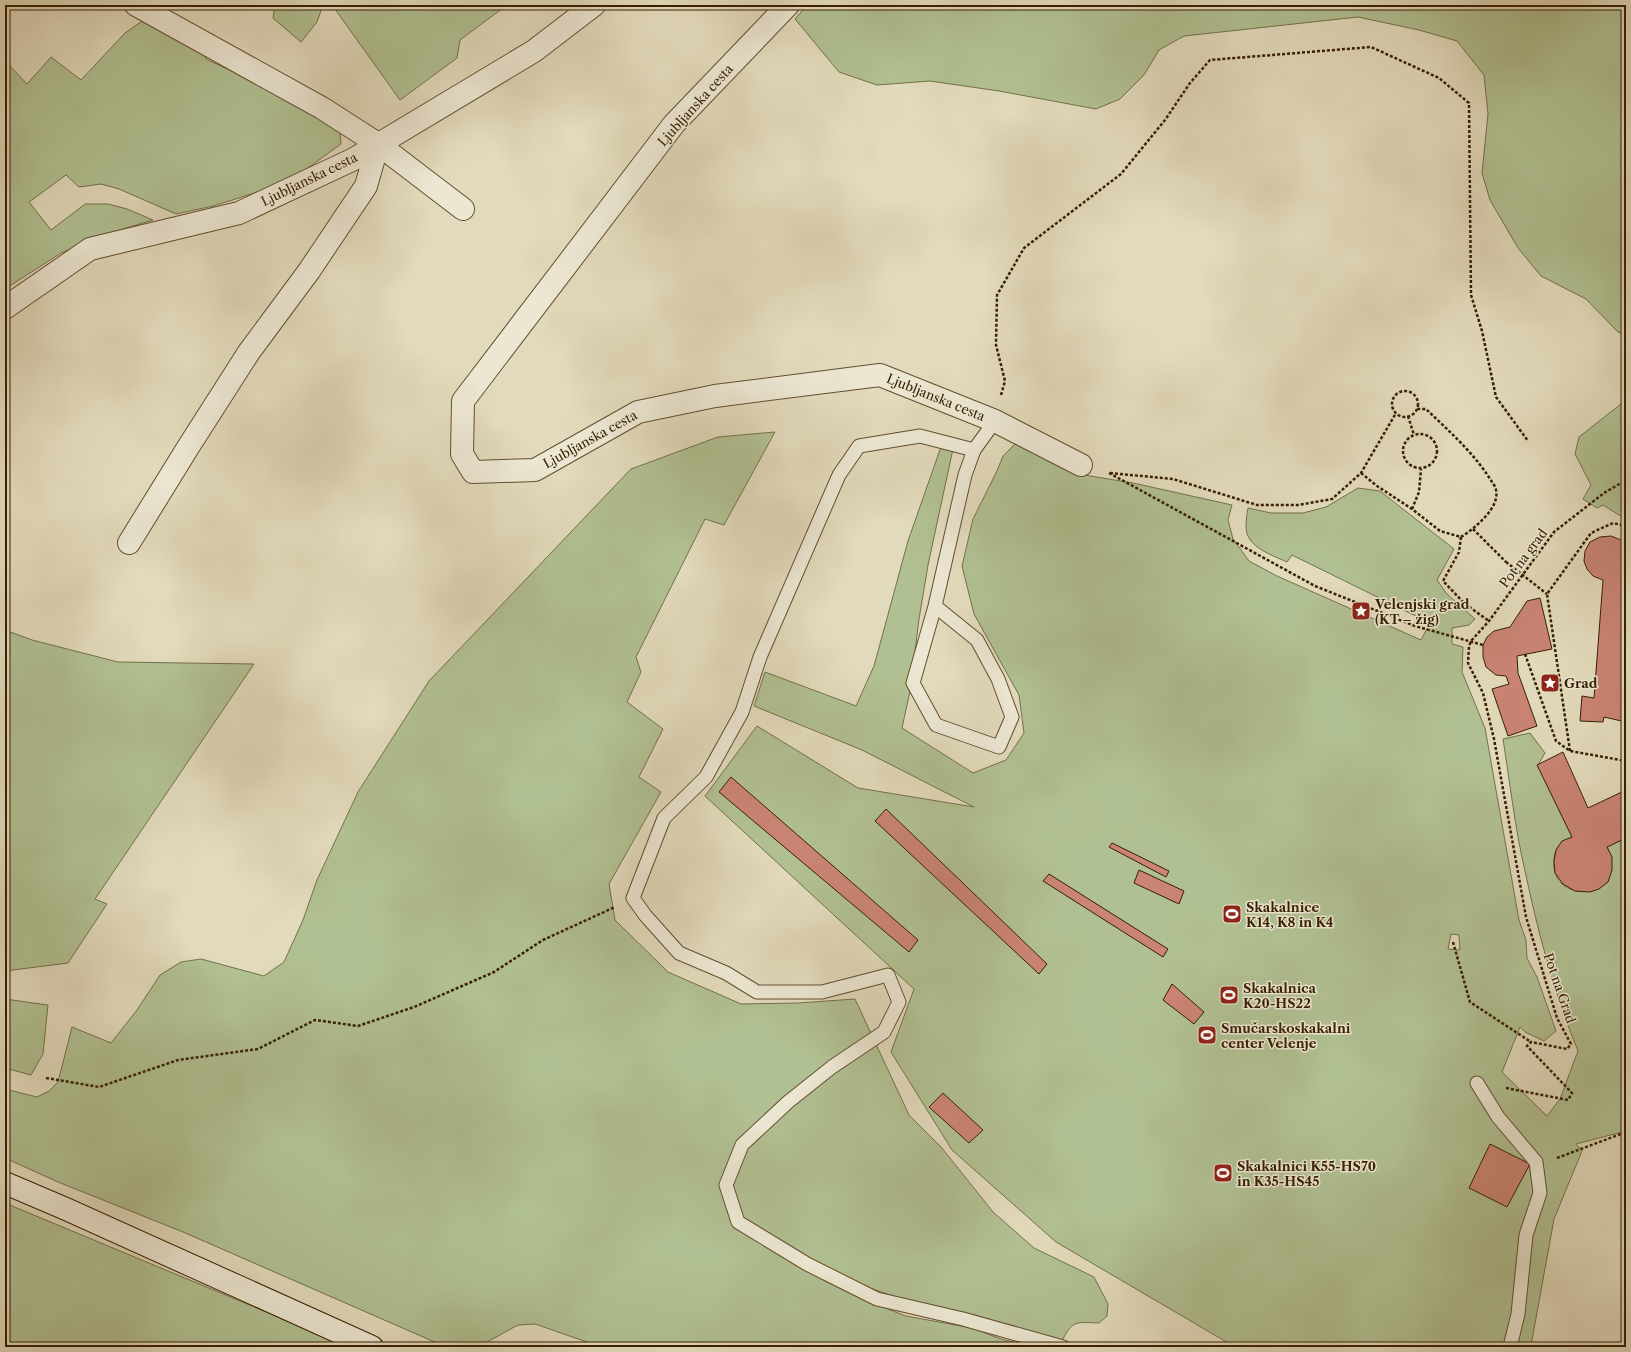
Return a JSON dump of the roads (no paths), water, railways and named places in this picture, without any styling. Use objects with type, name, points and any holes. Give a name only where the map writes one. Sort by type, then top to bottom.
[{"type":"street","points":[[136,5],[322,108],[378,144],[463,209]]},
{"type":"street","name":"Ljubljanska cesta","points":[[5,308],[90,249],[239,213],[354,159],[534,51],[594,5]]},
{"type":"street","name":"Ljubljanska cesta","points":[[788,5],[674,124],[463,401],[462,454],[473,472],[535,470],[638,412],[715,396],[880,375],[995,421],[1081,465]]},
{"type":"street","points":[[129,543],[186,449],[249,352],[309,271],[366,186],[378,144]]},
{"type":"street","points":[[5,1183],[372,1347]]},
{"type":"lane","points":[[935,606],[977,640],[998,680],[1012,717],[999,747],[936,725],[913,684],[935,606],[965,475],[974,450],[995,421]]},
{"type":"lane","points":[[974,450],[920,436],[859,446],[839,475],[760,656],[742,712],[706,777],[664,818],[633,898],[645,915],[679,953],[726,973],[757,992],[822,992],[888,976],[899,1002],[884,1032],[832,1067],[788,1102],[742,1145],[726,1185],[738,1222],[807,1264],[877,1299],[962,1319],[1063,1347]]},
{"type":"lane","points":[[1477,1084],[1498,1117],[1536,1162],[1540,1193],[1526,1235],[1518,1314],[1510,1347]]},
{"type":"place","name":"Velenjski grad (KT – žig)","points":[[1361,611]]},
{"type":"place","name":"Grad","points":[[1550,683]]},
{"type":"place","name":"Skakalnice K14, K8 in K4","points":[[1232,914]]},
{"type":"place","name":"Skakalnica K20-HS22","points":[[1229,995]]},
{"type":"place","name":"Smučarskoskakalni center Velenje","points":[[1207,1035]]},
{"type":"place","name":"Skakalnici K55-HS70 in K35-HS45","points":[[1223,1173]]}]
